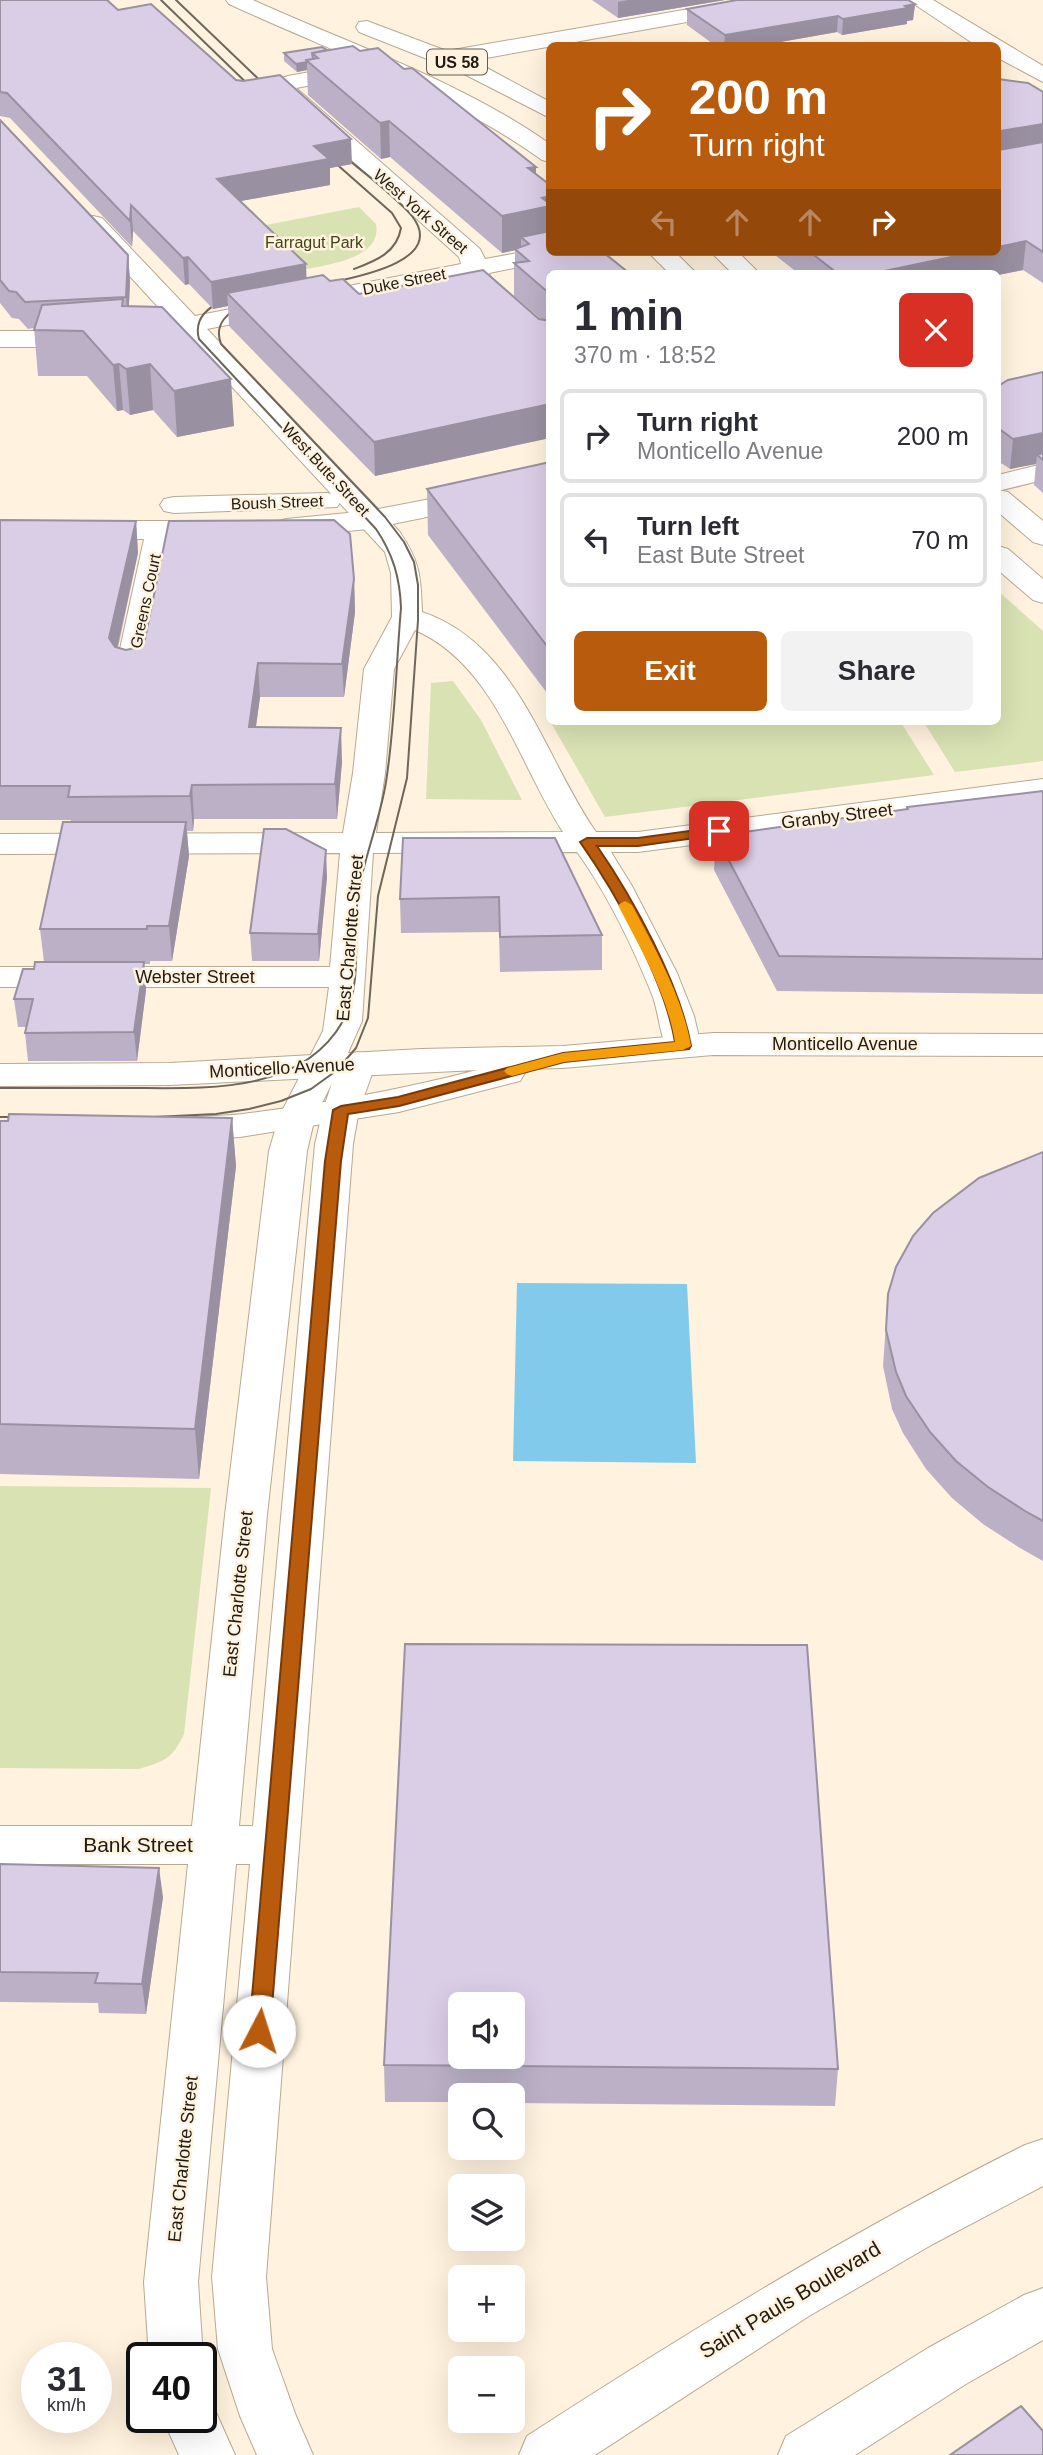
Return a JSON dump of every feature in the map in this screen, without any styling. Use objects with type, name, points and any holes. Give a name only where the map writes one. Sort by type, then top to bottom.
[{"type":"street","name":"US 58","points":[[236,0],[392,65],[481,108],[546,152]]},
{"type":"street","points":[[447,58],[778,0]]},
{"type":"street","points":[[918,0],[986,42]]},
{"type":"street","name":"US 58","points":[[349,21],[447,58],[497,81],[546,109]]},
{"type":"street","points":[[1001,50],[1043,75]]},
{"type":"street","name":"West York Street","points":[[392,65],[287,84],[284,89],[471,254],[479,282],[546,341]]},
{"type":"street","name":"West Bute Street","points":[[82,212],[395,544],[403,562],[408,585],[407,617]]},
{"type":"street","name":"Duke Street","points":[[148,332],[546,254]]},
{"type":"street","points":[[665,256],[681,270]]},
{"type":"street","points":[[728,256],[744,270]]},
{"type":"street","points":[[0,339],[112,337]]},
{"type":"street","name":"Boush Street","points":[[0,505],[271,504],[353,498],[546,461]]},
{"type":"street","points":[[1001,482],[1043,472]]},
{"type":"street","name":"Boush Street","points":[[0,530],[276,529],[331,526],[546,485]]},
{"type":"street","points":[[1001,501],[1043,536]]},
{"type":"street","name":"Greens Court","points":[[130,672],[160,530]]},
{"type":"street","points":[[1001,558],[1043,594]]},
{"type":"street","points":[[407,617],[451,636],[476,662],[530,741],[575,826],[607,871],[664,981],[678,1017],[683,1046]]},
{"type":"street","name":"East Charlotte Street","points":[[285,2455],[268,2416],[245,2349],[239,2277],[334,1153],[341,1110],[341,1031],[358,844],[369,773],[379,669],[407,617]]},
{"type":"street","name":"Granby Street","points":[[0,844],[638,842],[1043,789]]},
{"type":"street","name":"Webster Street","points":[[0,977],[348,977]]},
{"type":"street","name":"Monticello Avenue","points":[[0,1075],[170,1074],[341,1064],[563,1057],[745,1043],[1043,1045]]},
{"type":"street","name":"Monticello Avenue","points":[[147,1129],[213,1128],[399,1101],[563,1057]]},
{"type":"street","name":"East Charlotte Street","points":[[175,2342],[171,2282],[264,1353],[288,1151],[297,1117],[341,1064]]},
{"type":"street","name":"Bank Street","points":[[0,1845],[275,1845]]},
{"type":"street","name":"Saint Pauls Boulevard","points":[[547,2455],[770,2310],[901,2235],[1041,2167]]},
{"type":"street","points":[[806,2455],[947,2366],[1043,2312]]},
{"type":"street","points":[[197,2433],[207,2455]]},
{"type":"green space","name":"Farragut Park","points":[[359,207],[376,224],[376,236],[371,245],[350,258],[302,270],[256,227]]},
{"type":"green space","points":[[1001,594],[1043,631],[1043,761],[955,772],[926,725],[1001,725]]},
{"type":"green space","points":[[453,681],[481,720],[522,800],[426,799],[431,683]]},
{"type":"green space","points":[[552,725],[903,725],[934,775],[605,817]]},
{"type":"green space","points":[[0,1486],[211,1488],[184,1734],[176,1749],[167,1758],[139,1769],[0,1768]]},
{"type":"water","points":[[517,1283],[687,1284],[696,1463],[513,1461]]},
{"type":"building","points":[[0,0],[107,0],[118,10],[151,4],[236,80],[280,75],[351,139],[314,146],[329,159],[217,179],[306,264],[211,282],[188,257],[183,258],[131,205],[130,221],[7,93],[0,92]]},
{"type":"building","points":[[737,0],[908,0],[915,4],[905,6],[908,8],[843,19],[838,16],[725,35],[687,9]]},
{"type":"building","points":[[353,46],[360,51],[378,48],[404,69],[412,68],[536,167],[528,168],[546,182],[546,197],[542,198],[546,201],[546,207],[502,216],[389,121],[380,123],[306,60],[318,58],[312,53]]},
{"type":"building","points":[[322,47],[327,50],[312,53],[313,59],[296,64],[284,53]]},
{"type":"building","points":[[1001,79],[1028,83],[1043,92],[1043,124],[1001,131]]},
{"type":"building","points":[[0,120],[128,255],[126,297],[25,302],[16,292],[9,291],[0,280]]},
{"type":"building","points":[[1043,142],[1043,252],[1026,241],[1001,246],[1001,150]]},
{"type":"building","points":[[546,232],[546,256],[608,256],[625,270],[546,270],[546,291],[514,263],[529,261],[515,249],[529,244],[521,237]]},
{"type":"building","points":[[815,256],[956,256],[889,270],[833,270]]},
{"type":"building","points":[[483,270],[539,319],[546,320],[546,405],[374,442],[227,293],[323,275],[330,281],[343,279],[359,294]]},
{"type":"building","points":[[123,299],[122,306],[162,307],[231,379],[174,391],[150,364],[126,369],[119,364],[113,365],[83,331],[34,330],[42,305]]},
{"type":"building","points":[[1043,372],[1043,433],[1013,439],[1001,430],[1001,384]]},
{"type":"building","points":[[546,463],[546,645],[427,489]]},
{"type":"building","points":[[0,520],[136,521],[109,638],[115,647],[126,650],[139,647],[145,639],[169,521],[334,520],[350,534],[354,579],[342,664],[258,663],[249,727],[341,728],[335,784],[192,785],[190,796],[68,797],[70,786],[0,786]]},
{"type":"building","points":[[1043,791],[1043,959],[779,956],[716,836],[908,809],[907,807]]},
{"type":"building","points":[[63,822],[186,822],[169,926],[147,926],[147,929],[40,929]]},
{"type":"building","points":[[264,829],[286,829],[326,850],[318,934],[250,933]]},
{"type":"building","points":[[403,838],[555,838],[602,935],[500,937],[499,897],[400,899]]},
{"type":"building","points":[[35,962],[144,962],[134,1032],[25,1033],[33,999],[14,999],[23,969],[34,969]]},
{"type":"building","points":[[9,1114],[232,1118],[195,1429],[0,1424],[0,1121],[8,1121]]},
{"type":"building","points":[[1043,1152],[1043,1521],[988,1487],[956,1461],[930,1432],[906,1396],[896,1372],[886,1330],[888,1294],[896,1267],[913,1236],[933,1213],[979,1178]]},
{"type":"building","points":[[405,1644],[807,1645],[838,2069],[525,2066],[525,1992],[448,1992],[448,2066],[384,2065]]},
{"type":"building","points":[[0,1864],[159,1868],[142,1984],[95,1983],[98,1973],[0,1972]]},
{"type":"building","points":[[1021,2406],[1043,2431],[1043,2455],[950,2455]]},
{"type":"tram line","points":[[161,0],[259,95]]},
{"type":"tram line","points":[[176,0],[271,91]]},
{"type":"tram line","points":[[324,284],[392,265],[407,256],[417,245],[420,232],[405,208],[339,152]]},
{"type":"tram line","points":[[324,153],[392,213],[401,228],[399,237],[390,250],[354,269]]},
{"type":"tram line","points":[[0,1088],[186,1088],[247,1083],[302,1063],[325,1045],[343,1021],[349,1007],[355,976],[358,895],[389,761],[401,608],[399,587],[391,557],[376,529],[199,339],[198,324],[204,313],[228,298]]},
{"type":"tram line","points":[[154,1117],[216,1114],[281,1101],[311,1089],[336,1071],[356,1048],[368,1018],[378,896],[407,778],[418,620],[418,585],[414,562],[404,542],[385,517],[221,344],[219,330],[224,319],[246,303]]},
{"type":"tram line","points":[[0,1117],[28,1117]]},
{"type":"slow traffic","points":[[512,1071],[563,1057],[683,1046],[678,1017],[669,992],[625,905]]},
{"type":"route","points":[[259,2031],[334,1144],[341,1110],[399,1101],[563,1057],[683,1046],[678,1017],[664,981],[607,871],[587,842],[638,842],[719,831]]}]
